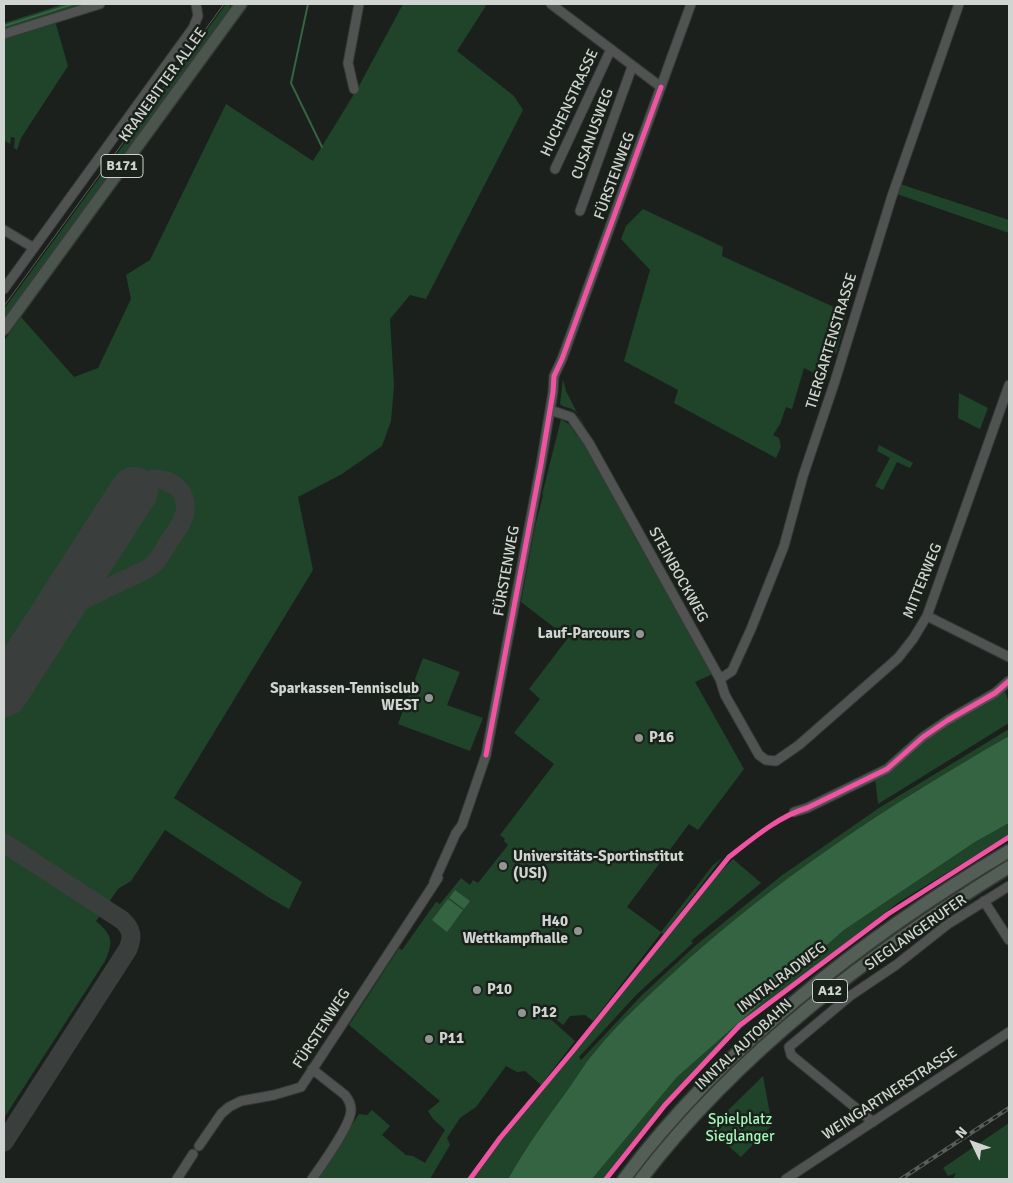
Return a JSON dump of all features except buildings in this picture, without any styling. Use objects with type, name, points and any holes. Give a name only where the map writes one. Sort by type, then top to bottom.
[{"type":"highway","name":"INNTAL AUTOBAHN","points":[[624,1179],[663,1130],[721,1068],[806,992],[907,917],[1009,851]]},
{"type":"highway","name":"INNTAL AUTOBAHN","points":[[641,1179],[672,1140],[708,1100],[779,1032],[869,960],[961,897],[1009,867]]},
{"type":"main road","name":"KRANEBITTER ALLEE","points":[[4,329],[241,4]]},
{"type":"street","points":[[4,34],[100,4]]},
{"type":"street","name":"KRANEBITTER ALLEE","points":[[4,289],[193,28],[198,16],[196,4]]},
{"type":"street","points":[[354,89],[348,63],[359,4]]},
{"type":"street","points":[[551,4],[632,67],[661,87]]},
{"type":"street","name":"FÜRSTENWEG","points":[[199,1146],[221,1114],[230,1107],[241,1101],[301,1088],[434,882],[456,833],[462,825],[486,755],[553,392],[559,377],[562,358],[691,4]]},
{"type":"street","name":"TIERGARTENSTRASSE","points":[[720,679],[732,671],[784,546],[803,476],[834,386],[892,196],[958,4]]},
{"type":"street","name":"HUCHENSTRASSE","points":[[555,170],[611,49]]},
{"type":"street","name":"CUSANUSWEG","points":[[580,211],[632,67]]},
{"type":"street","points":[[4,230],[34,248]]},
{"type":"street","name":"MITTERWEG","points":[[773,762],[780,759],[799,744],[893,663],[910,644],[927,616],[1009,385]]},
{"type":"street","name":"STEINBOCKWEG","points":[[550,410],[572,417],[590,443],[720,679],[725,695],[759,756],[773,762]]},
{"type":"street","points":[[927,616],[1009,657]]},
{"type":"street","points":[[794,812],[807,808],[887,769],[923,737],[948,720],[995,694],[1009,681]]},
{"type":"street","name":"SIEGLANGERUFER","points":[[873,1122],[791,1054],[789,1047],[858,990],[896,965],[948,924],[1009,886]]},
{"type":"street","points":[[984,901],[1009,940]]},
{"type":"street","name":"WEINGARTNERSTRASSE","points":[[786,1179],[1009,1032]]},
{"type":"street","points":[[312,1069],[348,1099],[351,1110],[348,1123],[312,1179]]},
{"type":"street","points":[[177,1179],[193,1154]]},
{"type":"green space","points":[[64,4],[86,4],[4,29],[4,23]]},
{"type":"green space","points":[[226,4],[230,4],[229,12],[4,322],[4,309]]},
{"type":"green space","points":[[403,4],[487,4],[457,51],[514,96],[523,110],[426,299],[410,295],[390,319],[394,386],[391,421],[382,446],[342,474],[298,497],[313,570],[174,798],[302,882],[289,909],[165,830],[131,881],[118,889],[96,921],[105,930],[110,939],[110,948],[105,961],[4,1118],[4,341],[21,317],[74,377],[98,368],[131,299],[126,275],[150,260],[226,104],[313,161],[359,86]]},
{"type":"green space","points":[[55,21],[68,66],[21,138],[17,150],[14,148],[15,138],[11,137],[10,144],[5,141],[4,143],[4,38]]},
{"type":"green space","points":[[900,184],[1009,220],[1009,233],[897,194]]},
{"type":"green space","points":[[643,209],[723,247],[722,256],[847,313],[836,354],[828,350],[820,376],[804,368],[792,409],[786,407],[780,424],[773,435],[779,438],[781,447],[776,458],[674,403],[678,390],[624,361],[650,270],[621,239],[626,226]]},
{"type":"green space","points":[[563,379],[566,391],[578,414],[560,404]]},
{"type":"green space","points":[[959,393],[988,408],[980,429],[958,418]]},
{"type":"green space","points":[[561,419],[570,425],[577,436],[579,435],[592,454],[713,674],[695,682],[744,769],[698,830],[689,824],[627,907],[661,932],[713,865],[722,858],[664,934],[661,933],[593,1021],[585,1015],[570,1016],[563,1025],[547,1012],[545,1014],[575,1041],[541,1085],[525,1071],[517,1072],[506,1066],[476,1107],[460,1118],[447,1138],[450,1145],[430,1179],[316,1179],[359,1114],[367,1115],[372,1110],[390,1126],[382,1135],[406,1155],[413,1156],[425,1163],[445,1130],[433,1119],[428,1111],[440,1101],[349,1025],[399,948],[402,950],[436,902],[440,904],[461,878],[470,885],[473,880],[478,883],[508,845],[500,835],[554,764],[514,733],[540,699],[529,689],[568,638],[521,602],[535,527]]},
{"type":"green space","points":[[879,445],[913,463],[910,468],[897,462],[883,490],[875,486],[890,458],[877,451]]},
{"type":"green space","name":"Sparkassen-Tennisclub WEST","points":[[423,658],[460,672],[447,705],[483,718],[470,751],[398,724]]},
{"type":"green space","points":[[1005,691],[1009,703],[1009,723],[878,804],[875,777],[935,731]]},
{"type":"green space","points":[[1009,729],[1009,736],[877,816],[751,906],[673,973],[615,1028],[586,1063],[537,1133],[508,1179],[470,1179],[500,1138],[573,1053],[717,875],[733,859],[761,883],[691,941],[693,943],[637,994],[579,1057],[581,1060],[641,996],[695,946],[781,876],[879,808]]},
{"type":"green space","points":[[1009,823],[1009,835],[899,902],[801,977],[714,1052],[641,1131],[605,1179],[592,1179],[677,1077],[844,930],[975,842]]},
{"type":"green space","name":"Spielplatz Sieglanger","points":[[763,1076],[772,1125],[741,1157],[709,1129]]},
{"type":"green space","points":[[1009,1123],[1009,1179],[953,1179],[956,1173],[948,1176],[943,1168]]},
{"type":"shaded area","points":[[1009,736],[1009,823],[975,842],[844,930],[677,1077],[592,1179],[508,1179],[537,1133],[594,1053],[615,1028],[673,973],[751,906],[834,845],[877,816]]},
{"type":"shaded area","points":[[455,890],[470,901],[464,909],[449,898]]},
{"type":"shaded area","points":[[448,899],[463,910],[447,932],[432,920]]},
{"type":"waterway","points":[[4,26],[73,4]]},
{"type":"waterway","points":[[308,4],[291,83],[322,147]]},
{"type":"taxiway","points":[[49,622],[60,612],[153,565],[178,528],[184,516],[185,502],[182,493],[176,486],[159,479],[150,480],[134,491]]},
{"type":"taxiway","points":[[4,843],[122,920],[130,930],[131,937],[128,949],[4,1142]]},
{"type":"runway","points":[[4,693],[134,491]]},
{"type":"tram line","points":[[4,306],[224,4]]},
{"type":"railway","points":[[901,1179],[1009,1108]]},
{"type":"cycle path","points":[[486,755],[541,464],[554,376],[562,359],[661,87]]},
{"type":"cycle path","points":[[470,1179],[500,1138],[729,857],[786,816],[807,808],[887,769],[923,737],[995,693],[1009,681]]},
{"type":"cycle path","name":"INNTALRADWEG","points":[[606,1179],[665,1105],[740,1025],[888,914],[1009,837]]},
{"type":"place","name":"Lauf-Parcours","points":[[640,634]]},
{"type":"place","name":"Sparkassen-Tennisclub WEST","points":[[429,698]]},
{"type":"place","name":"P16","points":[[639,738]]},
{"type":"place","name":"Universitäts-Sportinstitut (USI)","points":[[503,866]]},
{"type":"place","name":"H40 Wettkampfhalle","points":[[578,931]]},
{"type":"place","name":"P10","points":[[477,990]]},
{"type":"place","name":"P12","points":[[522,1013]]},
{"type":"place","name":"P11","points":[[429,1039]]}]
